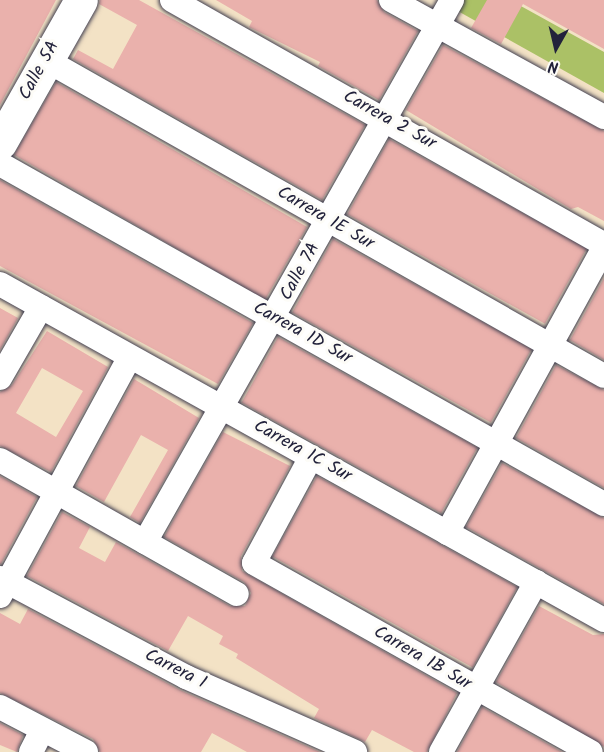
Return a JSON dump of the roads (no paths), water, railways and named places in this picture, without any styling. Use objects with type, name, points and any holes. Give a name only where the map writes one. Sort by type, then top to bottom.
[{"type":"street","name":"Calle 5A","points":[[0,143],[81,0]]},
{"type":"street","name":"Carrera 2 Sur","points":[[172,0],[387,120],[604,246]]},
{"type":"street","points":[[391,0],[604,117]]},
{"type":"street","name":"Calle 7A","points":[[145,542],[221,407],[275,320],[452,0]]},
{"type":"street","name":"Carrera 1E Sur","points":[[46,60],[604,376]]},
{"type":"street","name":"Carrera 1D Sur","points":[[0,164],[604,504]]},
{"type":"street","points":[[447,532],[604,246]]},
{"type":"street","name":"Carrera 1C Sur","points":[[0,284],[604,620]]},
{"type":"street","points":[[0,378],[41,307]]},
{"type":"street","points":[[3,585],[130,357]]},
{"type":"street","name":"Carrera 1B Sur","points":[[311,457],[254,563],[476,690],[591,752]]},
{"type":"street","points":[[0,460],[237,594]]},
{"type":"street","points":[[441,752],[536,582]]},
{"type":"street","name":"Carrera 1","points":[[3,585],[186,677],[355,752]]},
{"type":"street","points":[[0,707],[86,752]]},
{"type":"street","points":[[31,752],[42,730]]}]
